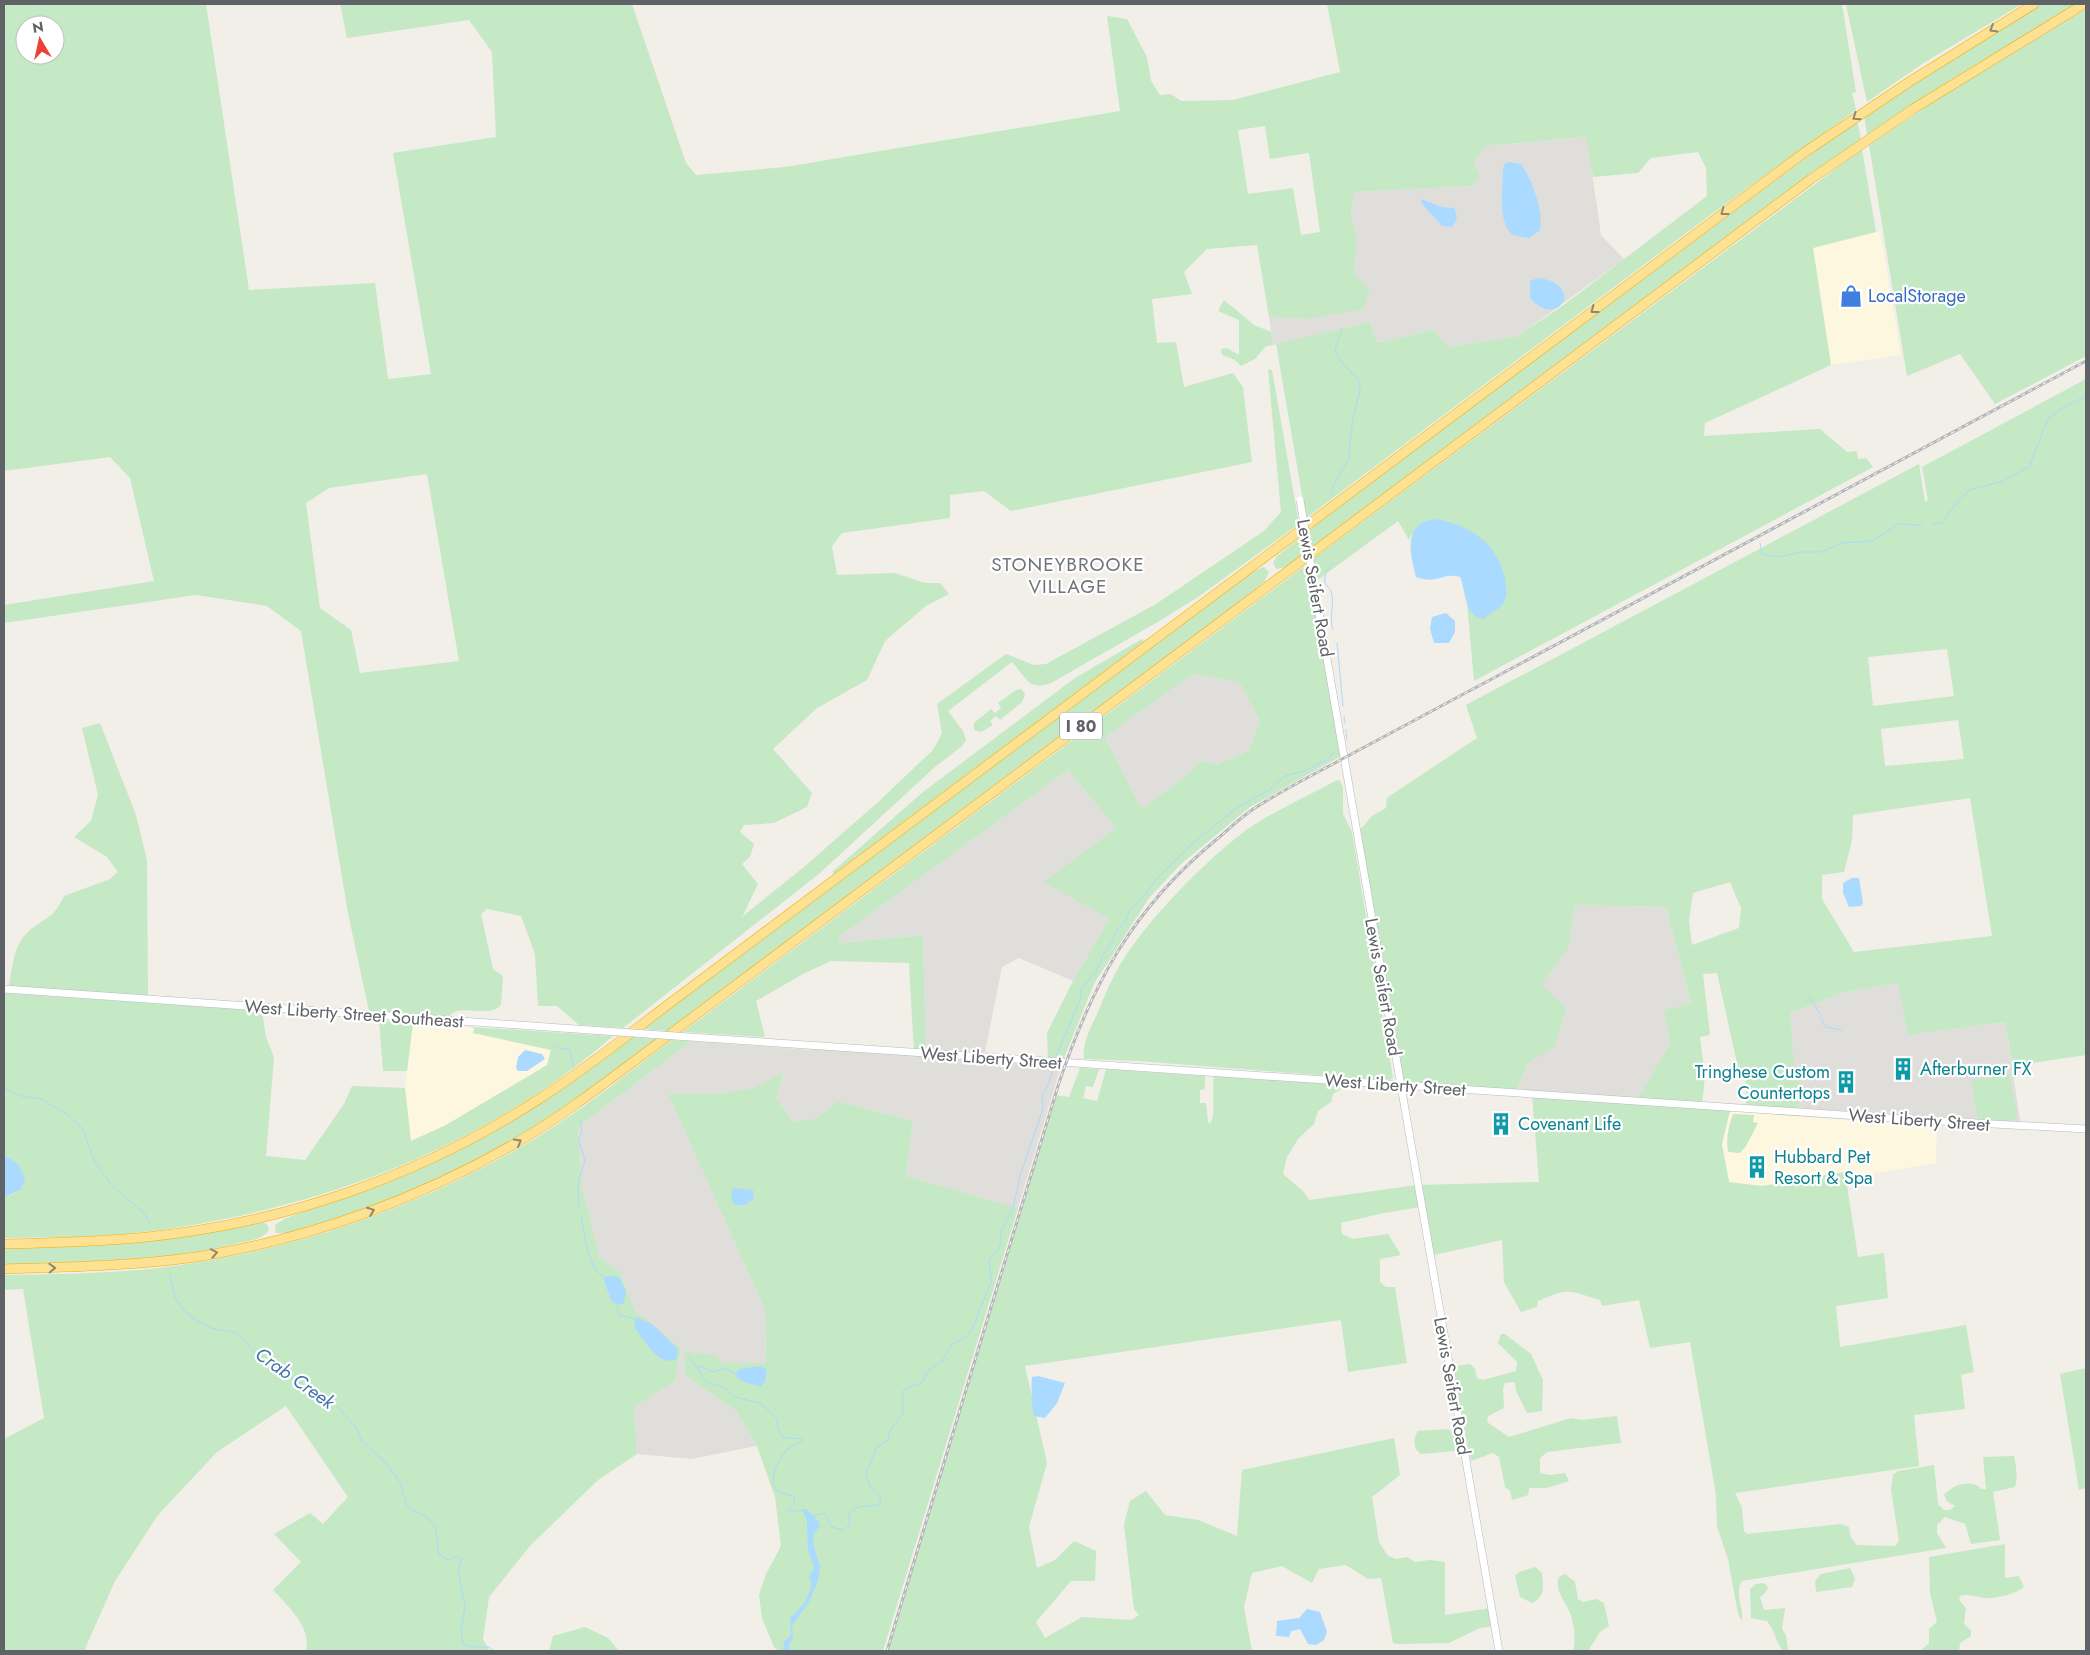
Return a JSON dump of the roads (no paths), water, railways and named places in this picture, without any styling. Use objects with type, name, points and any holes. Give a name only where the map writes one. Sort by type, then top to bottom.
[{"type":"highway","name":"I 80","points":[[4,1244],[148,1237],[219,1227],[284,1213],[351,1191],[408,1169],[478,1135],[532,1103],[682,994],[1781,170],[1909,82],[2034,4]]},
{"type":"highway","name":"I 80","points":[[4,1269],[153,1262],[197,1256],[273,1241],[329,1225],[395,1202],[452,1176],[522,1139],[558,1117],[633,1062],[1803,185],[1913,109],[2084,4]]},
{"type":"main road","name":"Lewis Seifert Road","points":[[1300,500],[1499,1651]]},
{"type":"main road","name":"West Liberty Street Southeast","points":[[4,990],[704,1038]]},
{"type":"main road","name":"West Liberty Street","points":[[704,1038],[1910,1120],[2086,1129]]},
{"type":"water","points":[[1505,163],[1521,164],[1533,187],[1539,205],[1540,230],[1529,238],[1513,235],[1508,230],[1503,214],[1503,168]]},
{"type":"water","points":[[1421,199],[1442,207],[1454,208],[1457,216],[1455,223],[1451,227],[1442,226],[1422,204]]},
{"type":"water","points":[[1538,278],[1551,281],[1559,286],[1565,298],[1562,304],[1549,310],[1539,306],[1530,298],[1530,281]]},
{"type":"water","points":[[1437,519],[1450,522],[1472,532],[1481,538],[1496,555],[1505,579],[1505,599],[1500,607],[1484,619],[1477,617],[1469,609],[1460,577],[1449,576],[1429,580],[1416,577],[1411,549],[1413,532],[1426,521]]},
{"type":"water","points":[[1446,613],[1455,621],[1455,632],[1449,643],[1434,643],[1430,629],[1432,617]]},
{"type":"water","points":[[1852,878],[1859,878],[1863,903],[1861,906],[1849,907],[1843,893],[1843,883]]},
{"type":"water","points":[[525,1050],[542,1054],[545,1059],[527,1071],[518,1071],[516,1068],[518,1057]]},
{"type":"water","points":[[4,1155],[18,1164],[25,1178],[21,1190],[4,1197]]},
{"type":"water","points":[[734,1188],[753,1190],[754,1197],[745,1205],[733,1204],[731,1192]]},
{"type":"water","points":[[604,1277],[619,1277],[626,1291],[624,1303],[617,1305],[611,1300],[604,1280]]},
{"type":"water","points":[[639,1318],[653,1325],[678,1349],[677,1359],[670,1361],[652,1351],[634,1326],[636,1319]]},
{"type":"water","points":[[760,1366],[765,1368],[767,1372],[765,1382],[760,1387],[742,1381],[734,1375],[740,1369]]},
{"type":"water","points":[[1038,1376],[1065,1383],[1057,1403],[1045,1418],[1034,1416],[1033,1413],[1032,1377]]},
{"type":"water","points":[[806,1509],[819,1522],[820,1526],[814,1533],[813,1543],[820,1567],[818,1580],[810,1600],[792,1626],[793,1638],[788,1646],[791,1651],[783,1651],[784,1642],[791,1635],[790,1618],[803,1605],[811,1588],[809,1576],[814,1568],[808,1549],[807,1520],[802,1510]]},
{"type":"water","points":[[1307,1609],[1320,1612],[1327,1632],[1324,1640],[1316,1645],[1308,1644],[1300,1629],[1291,1631],[1289,1637],[1276,1636],[1277,1621],[1299,1618]]},
{"type":"waterway","points":[[1332,494],[1332,488],[1348,460],[1353,418],[1360,390],[1360,382],[1340,360],[1335,350],[1342,328]]},
{"type":"waterway","points":[[1933,524],[1943,523],[1949,512],[1969,490],[2001,482],[2029,467],[2048,419],[2062,408],[2086,396]]},
{"type":"waterway","points":[[1760,543],[1762,554],[1779,557],[1801,552],[1821,552],[1841,543],[1872,541],[1899,524],[1923,525]]},
{"type":"waterway","points":[[1332,563],[1326,573],[1325,580],[1332,594],[1331,621],[1333,630]]},
{"type":"waterway","points":[[1337,643],[1343,706]]},
{"type":"waterway","points":[[1344,716],[1345,723]]},
{"type":"waterway","points":[[1346,730],[1347,740]]},
{"type":"waterway","points":[[1057,1054],[1080,1000],[1082,988],[1096,972],[1103,955],[1109,948],[1118,929],[1125,922],[1130,910],[1141,900],[1158,877],[1193,843],[1239,806],[1268,791],[1285,776],[1304,771],[1328,759],[1336,751]]},
{"type":"waterway","points":[[1809,996],[1820,1014]]},
{"type":"waterway","points":[[1821,1018],[1825,1027],[1842,1030]]},
{"type":"waterway","points":[[554,1047],[556,1045],[560,1049],[569,1048],[574,1067]]},
{"type":"waterway","points":[[813,1516],[825,1513],[831,1527],[843,1530],[850,1525],[849,1515],[852,1511],[863,1506],[879,1505],[881,1498],[871,1488],[866,1475],[876,1448],[888,1440],[890,1430],[903,1414],[903,1391],[922,1383],[928,1371],[942,1361],[952,1344],[966,1337],[972,1329],[991,1282],[989,1259],[999,1248],[1001,1242],[1000,1233],[1013,1209],[1020,1176],[1043,1109],[1042,1097],[1053,1069]]},
{"type":"waterway","name":"Crab Creek","points":[[4,1088],[21,1096],[41,1099],[67,1114],[82,1128],[95,1162],[113,1187],[144,1213],[149,1223]]},
{"type":"waterway","points":[[579,1208],[578,1184],[585,1160],[578,1139],[582,1132],[580,1119]]},
{"type":"waterway","points":[[581,1214],[590,1258],[594,1267],[604,1277]]},
{"type":"waterway","name":"Crab Creek","points":[[170,1275],[175,1297],[181,1307],[194,1319],[211,1328],[237,1333],[260,1358],[337,1406],[357,1429],[361,1440],[386,1463],[401,1484],[405,1502],[411,1510],[426,1516],[435,1527],[439,1554],[447,1560],[457,1556],[462,1559],[458,1571],[465,1606],[461,1631],[463,1644],[473,1647],[489,1647],[494,1651]]},
{"type":"waterway","points":[[617,1305],[619,1315],[636,1319]]},
{"type":"waterway","points":[[688,1357],[696,1366],[706,1368],[709,1371],[715,1372],[724,1368],[734,1373]]},
{"type":"waterway","points":[[696,1366],[706,1382],[724,1387],[734,1397],[760,1403],[777,1419],[778,1429],[783,1437],[802,1439],[801,1442],[792,1446],[783,1454],[775,1470],[773,1482],[778,1492],[794,1496],[794,1503],[788,1510],[791,1512],[803,1510]]},
{"type":"railway","points":[[887,1651],[1058,1086],[1071,1049],[1085,1014],[1118,951],[1138,921],[1161,893],[1187,866],[1238,821],[1285,790],[2086,361]]},
{"type":"place","name":"LocalStorage","points":[[1851,296]]},
{"type":"place","name":"Afterburner FX","points":[[1903,1069]]},
{"type":"place","name":"Tringhese Custom Countertops","points":[[1846,1082]]},
{"type":"place","name":"Covenant Life","points":[[1501,1124]]},
{"type":"place","name":"Hubbard Pet Resort & Spa","points":[[1757,1167]]},
{"type":"district","name":"STONEYBROOKE VILLAGE","points":[[1068,575]]}]
